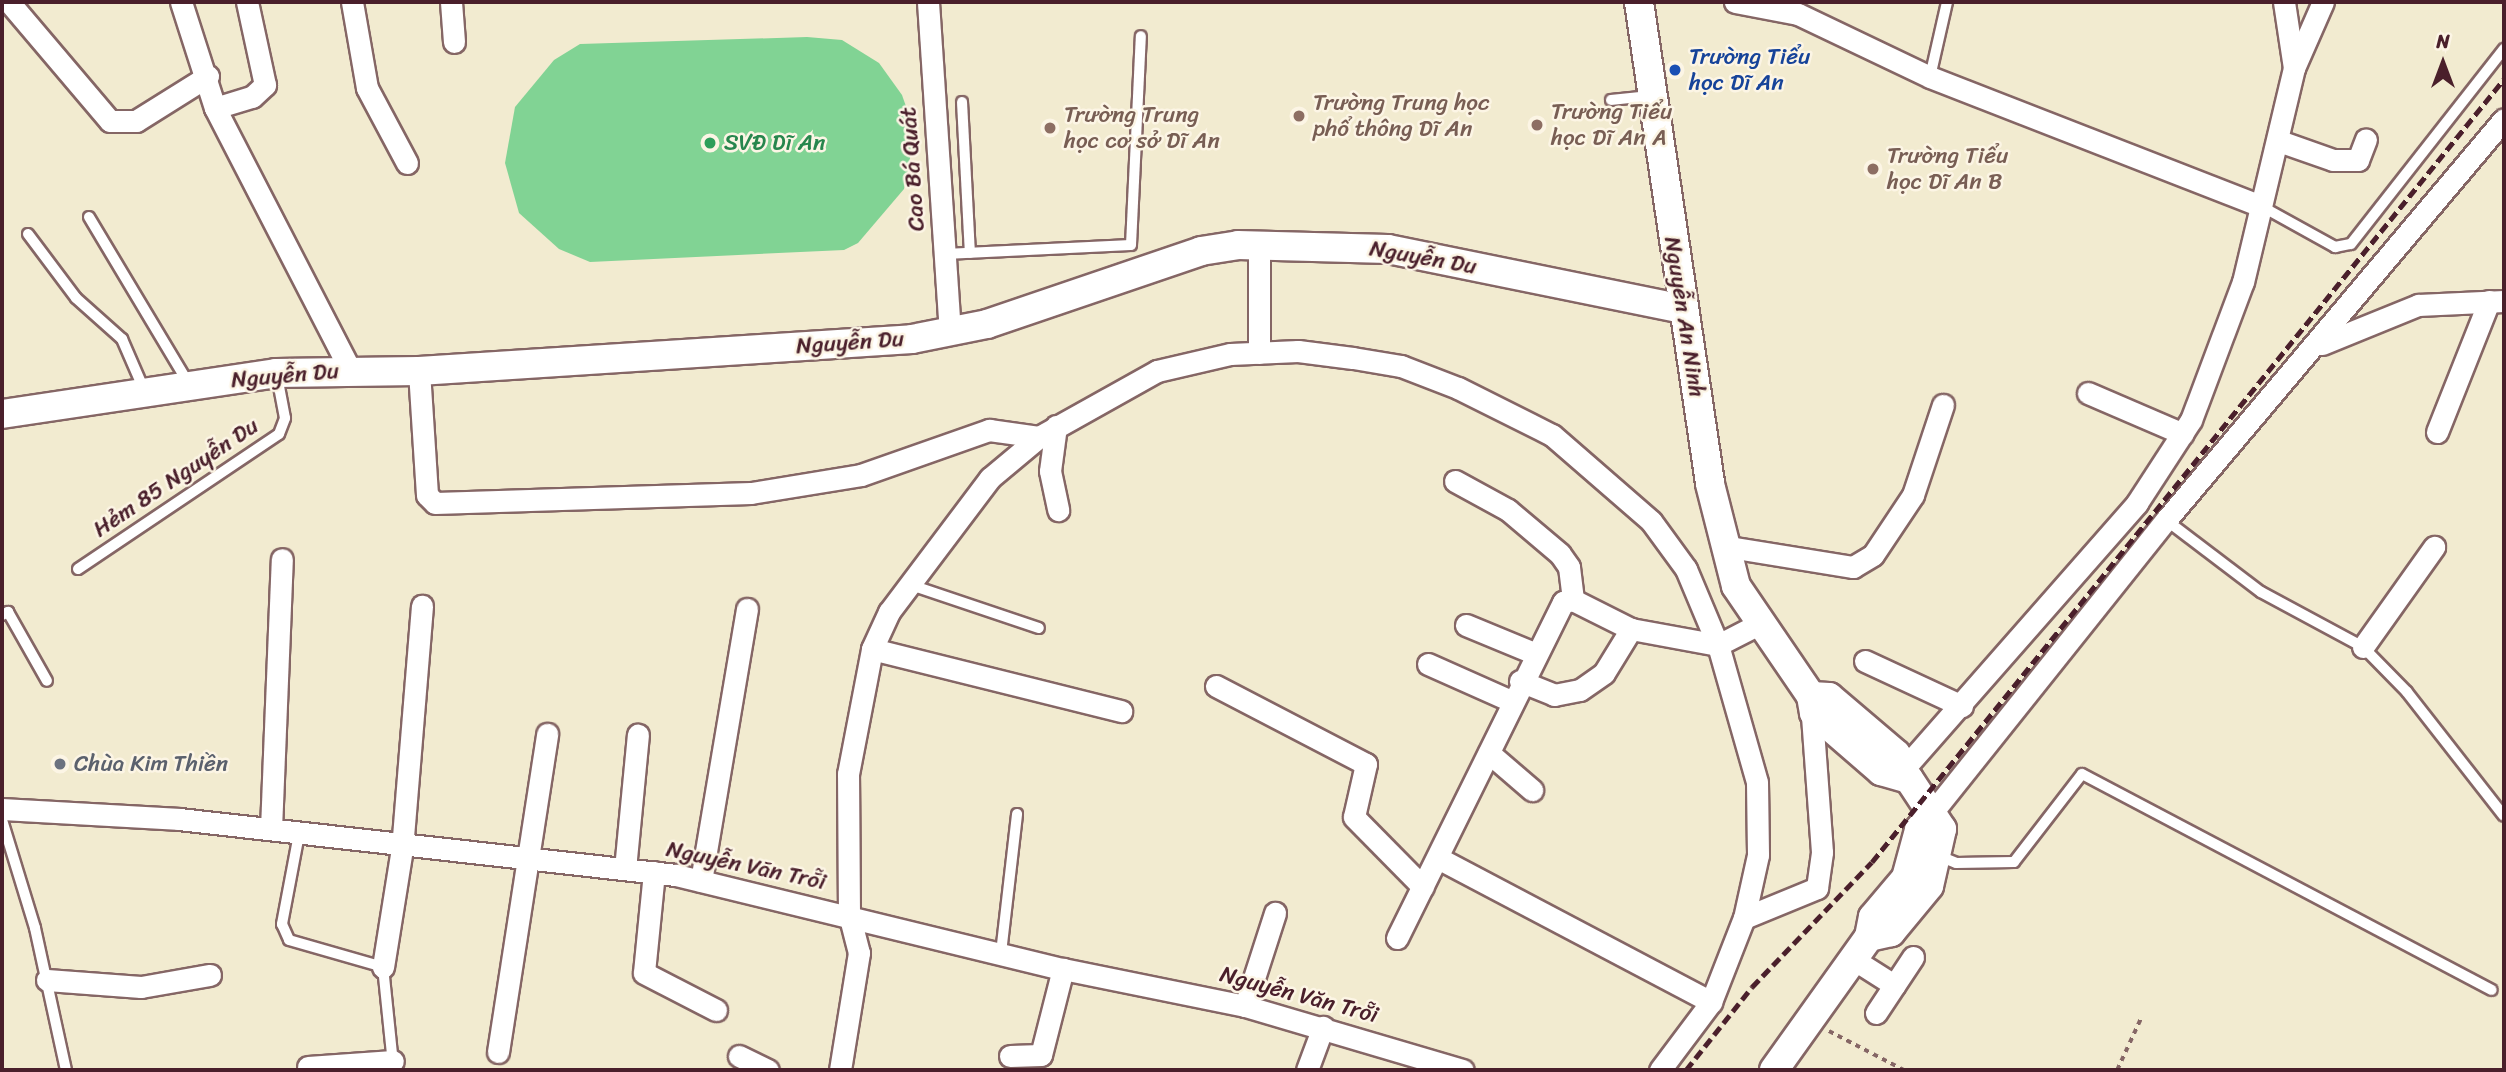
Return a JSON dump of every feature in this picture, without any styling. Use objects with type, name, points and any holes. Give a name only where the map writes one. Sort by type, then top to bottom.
[{"type":"street","points":[[9,2],[110,121],[136,121],[208,76]]},
{"type":"street","points":[[181,2],[208,76],[215,108],[350,370]]},
{"type":"street","points":[[215,108],[252,97],[265,85],[247,2]]},
{"type":"street","points":[[352,2],[367,88],[407,163]]},
{"type":"street","points":[[451,2],[454,42]]},
{"type":"street","name":"Cao Bá Quát","points":[[929,2],[950,332]]},
{"type":"street","name":"Nguyễn An Ninh","points":[[1639,2],[1650,96],[1723,546],[1758,625],[1811,696]]},
{"type":"street","points":[[1735,2],[1800,8],[1930,76],[2261,206]]},
{"type":"street","points":[[2284,2],[2294,68]]},
{"type":"street","points":[[1901,772],[1962,706],[2137,502],[2183,434],[2243,282],[2279,141],[2294,68],[2323,2]]},
{"type":"street","points":[[1774,1070],[1861,948],[1872,917],[1906,878],[1919,830],[1931,814],[2166,520],[2316,346],[2504,119]]},
{"type":"street","points":[[2279,141],[2333,160],[2357,160],[2366,139]]},
{"type":"street","points":[[1259,244],[1259,353]]},
{"type":"street","name":"Nguyễn Du","points":[[2,414],[276,373],[419,371],[950,332],[1200,251],[1259,244],[1388,248],[1683,309]]},
{"type":"street","points":[[2316,346],[2417,305],[2497,301],[2437,432]]},
{"type":"street","points":[[840,1070],[859,953],[849,914],[848,774],[872,649],[906,583],[990,478],[1047,432],[1157,371],[1259,353],[1298,351],[1401,366],[1504,408],[1552,435],[1651,521],[1686,569],[1718,645],[1758,782],[1758,855],[1744,918],[1711,1002],[1660,1070]]},
{"type":"street","points":[[419,371],[427,495],[435,502],[751,494],[861,475],[989,430],[1047,432]]},
{"type":"street","points":[[2088,393],[2183,434]]},
{"type":"street","points":[[1723,546],[1853,567],[1872,555],[1913,495],[1943,405]]},
{"type":"street","points":[[1047,432],[1050,471],[1058,510]]},
{"type":"street","points":[[1455,481],[1508,510],[1560,555],[1569,567],[1573,600]]},
{"type":"street","points":[[2363,647],[2434,547]]},
{"type":"street","points":[[271,829],[282,559]]},
{"type":"street","points":[[1573,600],[1631,629],[1718,645],[1758,625]]},
{"type":"street","points":[[1397,938],[1556,610],[1573,600]]},
{"type":"street","points":[[383,967],[402,849],[422,606]]},
{"type":"street","points":[[701,881],[747,609]]},
{"type":"street","points":[[1466,625],[1534,653]]},
{"type":"street","points":[[1520,681],[1554,695],[1580,690],[1604,673],[1631,629]]},
{"type":"street","points":[[872,649],[1121,711]]},
{"type":"street","points":[[1865,662],[1962,706]]},
{"type":"street","points":[[1428,663],[1511,701]]},
{"type":"street","points":[[1216,686],[1366,764],[1354,805],[1358,826],[1423,887]]},
{"type":"street","points":[[1744,918],[1817,888],[1823,870],[1811,696],[1829,697],[1896,754],[1901,772],[1942,829],[1939,856],[1911,912],[1891,932],[1861,948]]},
{"type":"street","points":[[498,1052],[524,859],[547,734]]},
{"type":"street","points":[[625,869],[638,735]]},
{"type":"street","points":[[1489,753],[1532,790]]},
{"type":"street","name":"Nguyễn Văn Trỗi","points":[[2,809],[271,829],[402,849],[625,869],[701,881],[849,914],[1063,969],[1245,1006],[1323,1027],[1405,1061],[1463,1070]]},
{"type":"street","points":[[1438,858],[1711,1002]]},
{"type":"street","points":[[654,873],[644,973],[716,1010]]},
{"type":"street","points":[[1245,1006],[1276,913]]},
{"type":"street","points":[[1861,948],[1894,985]]},
{"type":"street","points":[[1876,1013],[1913,957]]},
{"type":"street","points":[[1010,1056],[1039,1062],[1063,969]]},
{"type":"street","points":[[47,980],[141,987],[210,975]]},
{"type":"street","points":[[1307,1070],[1323,1027]]},
{"type":"street","points":[[739,1056],[768,1070]]},
{"type":"street","points":[[308,1067],[393,1066]]},
{"type":"lane","points":[[1930,76],[1947,2]]},
{"type":"lane","points":[[945,254],[1131,244],[1141,36]]},
{"type":"lane","points":[[2261,206],[2335,247],[2351,244],[2504,49]]},
{"type":"lane","points":[[1611,100],[1650,96]]},
{"type":"lane","points":[[962,102],[970,253]]},
{"type":"lane","points":[[89,217],[191,387]]},
{"type":"lane","points":[[28,234],[76,298],[122,339],[145,392]]},
{"type":"lane","name":"Hẻm 85 Nguyễn Du","points":[[78,569],[279,434],[285,418],[276,373]]},
{"type":"lane","points":[[2166,520],[2252,585],[2363,647],[2407,692],[2504,816]]},
{"type":"lane","points":[[906,583],[1039,628]]},
{"type":"lane","points":[[2,615],[8,612],[47,681]]},
{"type":"lane","points":[[1939,856],[1956,863],[2014,862],[2082,774],[2491,990]]},
{"type":"lane","points":[[1001,953],[1017,814]]},
{"type":"lane","points":[[2,820],[47,980],[66,1070]]},
{"type":"lane","points":[[299,834],[282,924],[289,940],[383,967],[393,1066]]},
{"type":"path","points":[[2117,1070],[2141,1018]]},
{"type":"path","points":[[1809,1020],[1904,1070]]},
{"type":"green space","name":"SVĐ Dĩ An","points":[[807,37],[842,40],[879,63],[902,95],[915,132],[904,189],[858,243],[844,250],[590,262],[559,249],[519,213],[505,163],[515,107],[554,60],[580,44]]},
{"type":"railway","points":[[1686,1070],[1752,987],[1872,862],[2504,79]]},
{"type":"place","name":"Trường Tiểu học Dĩ An","points":[[1675,70]]},
{"type":"place","name":"Trường Trung học phổ thông Dĩ An","points":[[1299,116]]},
{"type":"place","name":"Trường Tiểu học Dĩ An A","points":[[1537,125]]},
{"type":"place","name":"Trường Trung học cơ sở Dĩ An","points":[[1050,128]]},
{"type":"place","name":"SVĐ Dĩ An","points":[[710,143]]},
{"type":"place","name":"Trường Tiểu học Dĩ An B","points":[[1873,169]]},
{"type":"place","name":"Chùa Kim Thiền","points":[[60,764]]}]
